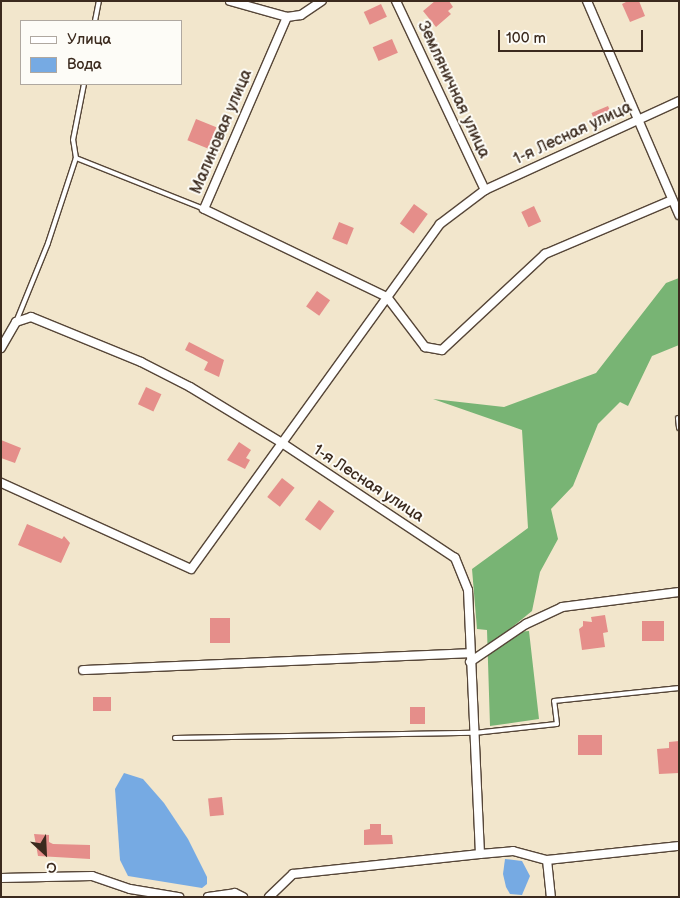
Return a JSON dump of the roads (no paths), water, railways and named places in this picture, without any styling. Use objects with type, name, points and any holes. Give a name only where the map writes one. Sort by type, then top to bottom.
[{"type":"street","points":[[230,1],[287,17],[301,15],[322,1]]},
{"type":"street","name":"Земляничная улица","points":[[396,1],[485,190]]},
{"type":"street","points":[[587,1],[679,215]]},
{"type":"street","name":"Малиновая улица","points":[[287,17],[204,209],[387,297]]},
{"type":"street","name":"1-я Лесная улица","points":[[480,854],[468,590],[456,558],[282,443],[440,224],[485,190],[679,101]]},
{"type":"street","points":[[387,297],[426,347],[442,350],[545,254],[672,200]]},
{"type":"street","points":[[1,348],[16,322],[31,317],[141,362],[190,387],[282,443],[191,569],[1,483]]},
{"type":"street","points":[[470,662],[526,624],[562,607],[679,592]]},
{"type":"street","points":[[83,670],[470,653]]},
{"type":"street","points":[[269,897],[293,874],[513,851],[547,860],[679,846]]},
{"type":"street","points":[[547,860],[551,897]]},
{"type":"street","points":[[1,878],[92,876],[130,889],[178,897]]},
{"type":"street","points":[[208,897],[235,893],[243,897]]},
{"type":"lane","points":[[95,20],[99,1]]},
{"type":"lane","points":[[16,322],[48,243],[76,158],[73,140],[84,85]]},
{"type":"lane","points":[[76,158],[204,209]]},
{"type":"lane","points":[[678,418],[679,428]]},
{"type":"lane","points":[[176,738],[474,733],[557,724],[554,701],[679,688]]},
{"type":"water","points":[[124,773],[143,779],[164,803],[188,839],[207,877],[207,884],[202,888],[128,876],[120,860],[115,789]]},
{"type":"water","points":[[505,859],[522,861],[530,876],[522,895],[510,894],[506,887],[503,874]]}]
